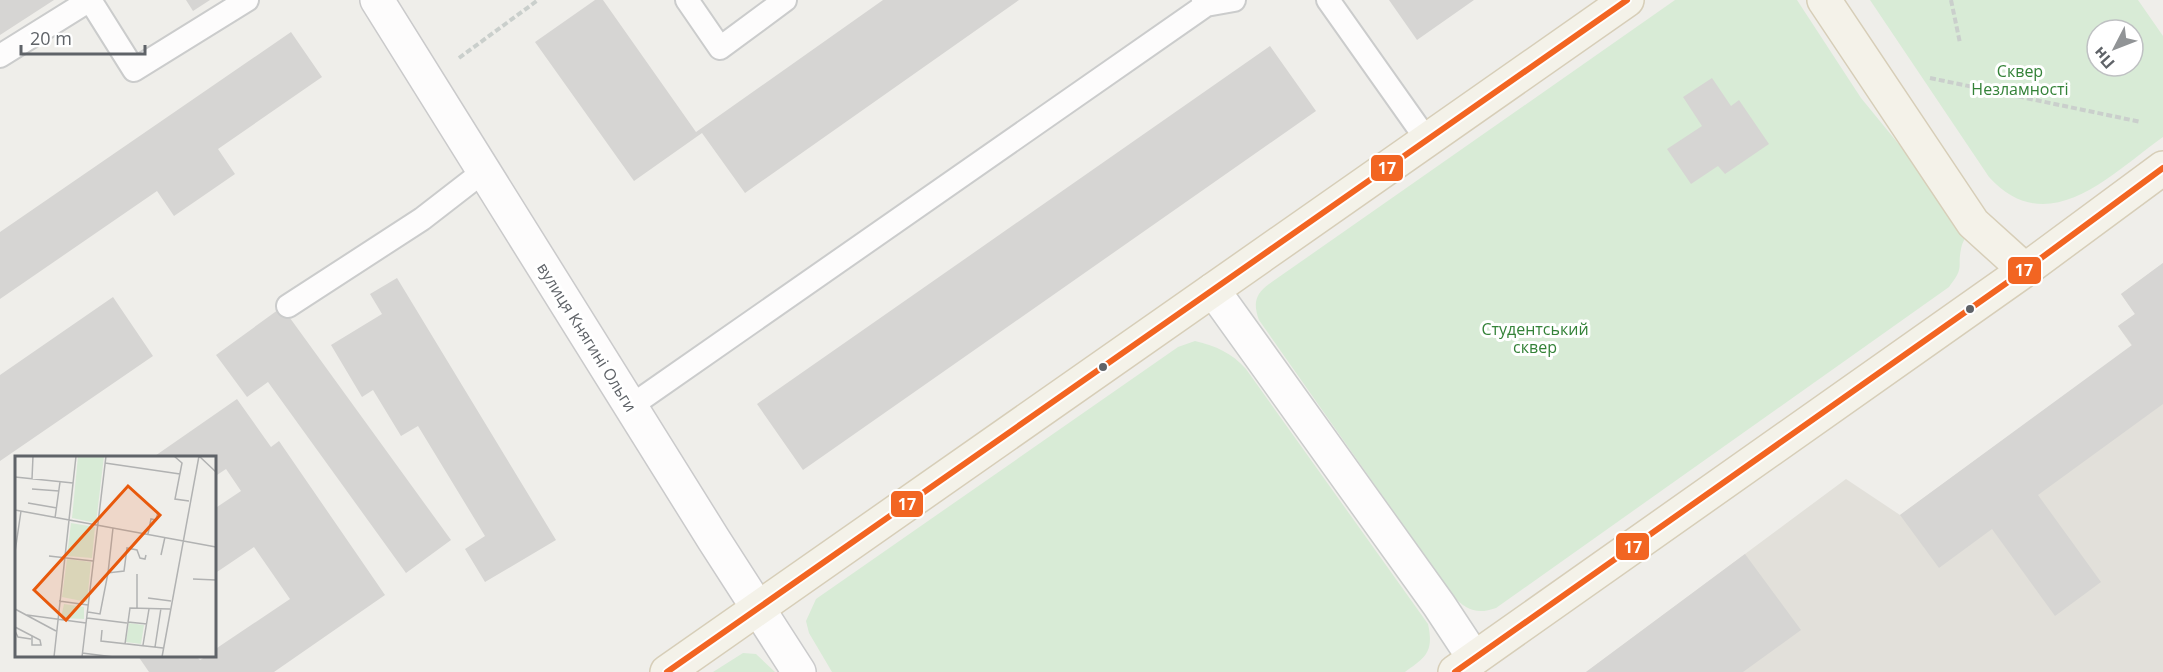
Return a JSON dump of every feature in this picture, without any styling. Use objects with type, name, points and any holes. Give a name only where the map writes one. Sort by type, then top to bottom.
[{"type":"main road","points":[[667,672],[1627,0]]},
{"type":"main road","points":[[1824,0],[1973,223],[2025,270]]},
{"type":"main road","points":[[1471,667],[2025,270],[2163,168]]},
{"type":"street","name":"вулиця Княгині Ольги","points":[[377,0],[799,672]]},
{"type":"street","points":[[1213,290],[1439,605],[1471,667]]},
{"type":"lane","points":[[0,56],[90,0],[134,70],[247,0]]},
{"type":"lane","points":[[687,0],[720,48],[785,0]]},
{"type":"lane","points":[[631,406],[1204,2],[1234,0]]},
{"type":"lane","points":[[1328,0],[1427,140]]},
{"type":"lane","points":[[288,306],[422,219],[484,171]]},
{"type":"path","points":[[458,58],[538,0]]},
{"type":"path","points":[[1951,0],[1960,43]]},
{"type":"path","points":[[1930,78],[2141,122]]},
{"type":"shaded area","points":[[2163,263],[2163,672],[1586,672],[1846,479],[1900,515],[2132,346],[2118,326],[2135,314],[2121,294]]},
{"type":"green space","name":"Студентський сквер","points":[[1675,0],[1797,0],[1861,98],[1969,230],[1960,255],[1960,268],[1949,287],[1496,608],[1483,611],[1472,610],[1452,595],[1259,320],[1256,300],[1269,284]]},
{"type":"green space","name":"Сквер Незламності","points":[[1870,0],[2138,0],[2163,36],[2163,137],[2101,183],[2079,195],[2056,203],[2034,203],[2011,195],[1989,177]]},
{"type":"green space","points":[[1195,341],[1223,351],[1246,369],[1428,624],[1429,648],[1423,658],[1405,672],[832,672],[809,633],[806,621],[816,599],[1178,347]]},
{"type":"green space","points":[[743,653],[756,654],[775,672],[713,672]]},
{"type":"building","points":[[0,0],[54,0],[0,35]]},
{"type":"building","points":[[186,0],[210,0],[193,11]]},
{"type":"building","points":[[595,0],[603,0],[696,132],[883,0],[1019,0],[745,193],[702,133],[634,181],[535,42]]},
{"type":"building","points":[[1389,0],[1474,0],[1417,40]]},
{"type":"building","points":[[291,32],[322,77],[218,149],[235,174],[174,216],[157,191],[0,299],[0,232]]},
{"type":"building","points":[[1270,46],[1316,111],[803,470],[757,404]]},
{"type":"building","points":[[1712,78],[1731,106],[1739,100],[1769,144],[1725,174],[1718,166],[1691,184],[1667,149],[1702,126],[1683,97]]},
{"type":"building","points":[[2163,263],[2163,404],[2038,495],[2101,582],[2055,616],[1992,529],[1939,568],[1900,515],[2132,345],[2118,326],[2135,314],[2121,294]]},
{"type":"building","points":[[397,278],[556,540],[485,582],[465,549],[485,536],[418,426],[401,436],[373,390],[362,397],[331,345],[382,314],[370,294]]},
{"type":"building","points":[[113,297],[153,356],[0,461],[0,375]]},
{"type":"building","points":[[282,307],[451,540],[406,573],[268,382],[247,397],[216,355]]},
{"type":"building","points":[[237,399],[271,447],[279,441],[385,595],[274,672],[149,672],[139,657],[197,657],[200,660],[205,657],[216,657],[216,649],[290,599],[254,547],[216,573],[216,508],[241,491],[226,469],[216,476],[216,456],[155,456]]},
{"type":"building","points":[[1745,554],[1801,630],[1743,672],[1586,672]]},
{"type":"transit line","name":"17","points":[[667,672],[1627,0]]},
{"type":"transit line","name":"17","points":[[1455,672],[2025,270],[2163,168]]}]
